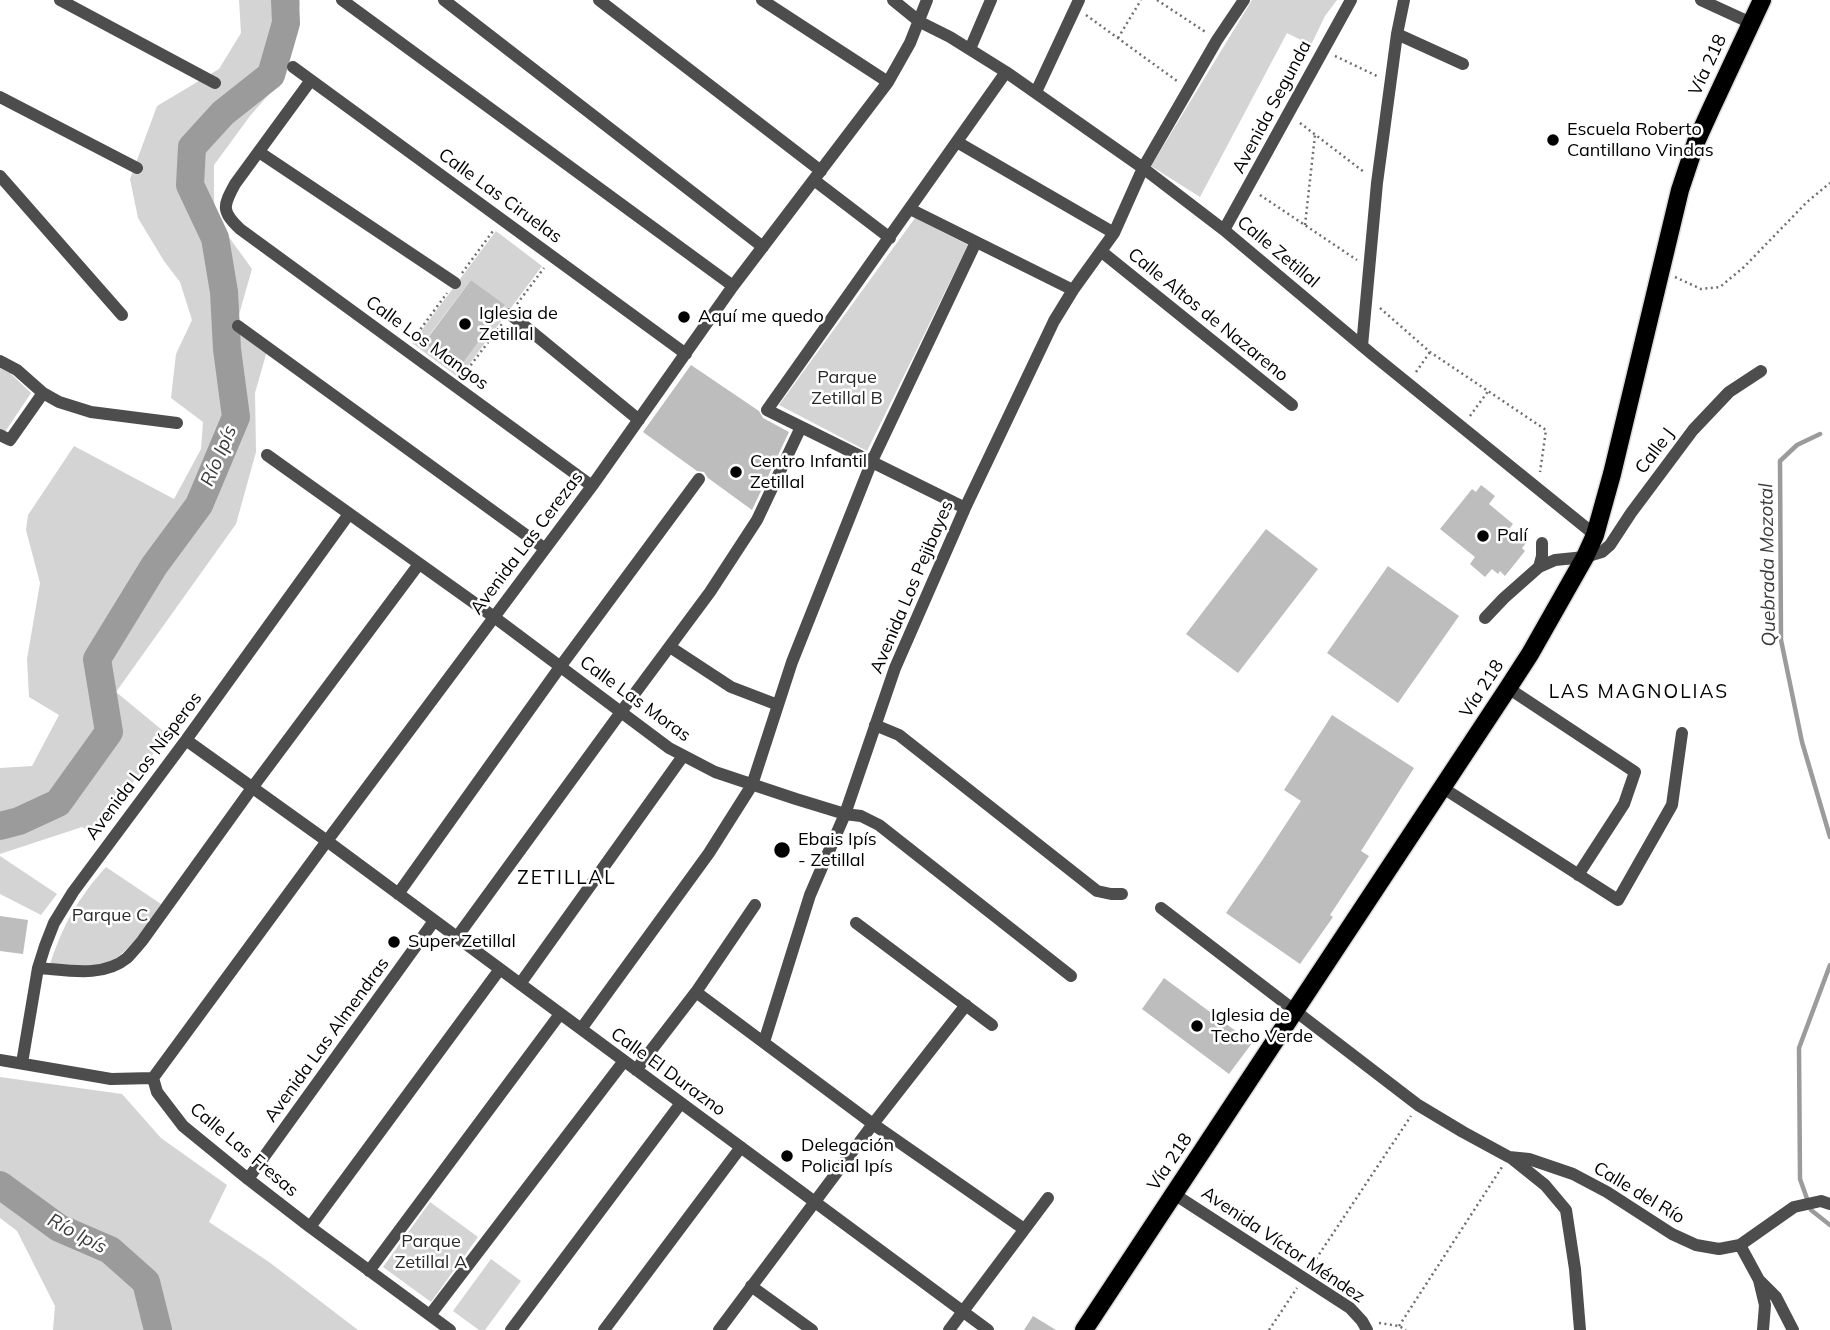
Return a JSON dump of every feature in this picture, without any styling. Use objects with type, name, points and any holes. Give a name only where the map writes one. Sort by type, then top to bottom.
[{"type":"main road","name":"Vía 218","points":[[1084,1330],[1508,688],[1585,557],[1595,535],[1612,474],[1680,190],[1696,142],[1762,0]]},
{"type":"street","points":[[60,0],[215,83]]},
{"type":"street","points":[[342,0],[733,286]]},
{"type":"street","points":[[444,0],[763,247]]},
{"type":"street","points":[[598,0],[818,176],[890,238]]},
{"type":"street","points":[[762,0],[888,82]]},
{"type":"street","name":"Calle Zetillal","points":[[893,0],[920,22],[970,49],[1036,92],[1143,168],[1224,230],[1461,428],[1595,535]]},
{"type":"street","name":"Avenida Las Cerezas","points":[[153,1078],[592,486],[733,286],[888,82],[920,22],[927,0]]},
{"type":"street","points":[[970,49],[991,0]]},
{"type":"street","name":"Avenida Los Pejibayes","points":[[764,1042],[810,895],[845,814],[895,667],[965,508],[1054,321],[1114,233],[1143,168],[1217,40],[1244,0]]},
{"type":"street","name":"Avenida Segunda","points":[[1224,230],[1351,0]]},
{"type":"street","points":[[1362,346],[1377,183],[1404,0]]},
{"type":"street","points":[[1701,0],[1751,23]]},
{"type":"street","points":[[1036,92],[1077,3]]},
{"type":"street","points":[[1397,34],[1464,64]]},
{"type":"street","name":"Calle Las Ciruelas","points":[[293,66],[686,354]]},
{"type":"street","points":[[965,508],[766,410],[1006,72]]},
{"type":"street","points":[[311,80],[259,152],[455,283]]},
{"type":"street","points":[[0,97],[137,168]]},
{"type":"street","points":[[957,142],[1114,233]]},
{"type":"street","name":"Calle Los Mangos","points":[[259,152],[226,200],[225,211],[229,219],[592,486]]},
{"type":"street","points":[[0,176],[122,315]]},
{"type":"street","points":[[910,209],[1073,290]]},
{"type":"street","points":[[581,1029],[709,852],[752,785],[792,662],[872,461],[976,242]]},
{"type":"street","name":"Calle Altos de Nazareno","points":[[1102,252],[1292,405]]},
{"type":"street","points":[[510,314],[639,420]]},
{"type":"street","points":[[238,326],[544,548]]},
{"type":"street","points":[[0,361],[17,370],[43,393],[59,402],[91,412],[177,423]]},
{"type":"street","name":"Calle J","points":[[1585,557],[1602,552],[1610,545],[1693,430],[1729,392],[1761,371]]},
{"type":"street","points":[[0,435],[10,440],[43,393]]},
{"type":"street","points":[[457,937],[710,593],[757,520],[801,427]]},
{"type":"street","name":"Calle Las Moras","points":[[267,455],[494,617],[669,748],[715,772],[845,814],[861,816],[879,825],[1071,976]]},
{"type":"street","points":[[398,894],[560,667],[699,479]]},
{"type":"street","name":"Avenida Los Nísperos","points":[[22,1063],[38,968],[54,923],[73,892],[349,514]]},
{"type":"street","points":[[1539,567],[1542,543]]},
{"type":"street","points":[[1485,618],[1503,598],[1539,567],[1555,560],[1585,557]]},
{"type":"street","points":[[38,968],[93,971],[114,966],[126,958],[142,941],[419,564]]},
{"type":"street","points":[[670,647],[731,687],[778,705]]},
{"type":"street","points":[[1508,688],[1635,772],[1624,804],[1578,875]]},
{"type":"street","points":[[875,725],[899,735],[1097,891],[1122,894]]},
{"type":"street","points":[[1443,788],[1618,900],[1672,806],[1682,733]]},
{"type":"street","name":"Calle El Durazno","points":[[186,740],[327,841],[988,1330]]},
{"type":"street","points":[[520,984],[683,756]]},
{"type":"street","points":[[636,1070],[696,992],[755,905]]},
{"type":"street","name":"Calle del Río","points":[[1161,908],[1418,1105],[1463,1132],[1509,1157],[1529,1159],[1573,1174],[1607,1192],[1672,1234],[1696,1245],[1719,1249],[1740,1245]]},
{"type":"street","name":"Avenida Las Almendras","points":[[248,1179],[434,921]]},
{"type":"street","points":[[856,923],[992,1025]]},
{"type":"street","points":[[310,1227],[500,969]]},
{"type":"street","points":[[696,992],[873,1124],[1024,1230]]},
{"type":"street","points":[[719,1330],[966,1005]]},
{"type":"street","points":[[369,1271],[560,1014]]},
{"type":"street","points":[[0,1060],[111,1079],[153,1078]]},
{"type":"street","points":[[430,1315],[624,1061]]},
{"type":"street","name":"Calle Las Fresas","points":[[153,1078],[157,1092],[183,1126],[310,1227],[450,1330]]},
{"type":"street","points":[[510,1330],[681,1103]]},
{"type":"street","points":[[604,1330],[741,1147]]},
{"type":"street","points":[[1509,1157],[1545,1185],[1566,1210],[1575,1269],[1580,1330]]},
{"type":"street","name":"Avenida Víctor Méndez","points":[[1174,1194],[1350,1308],[1364,1325]]},
{"type":"street","points":[[949,1330],[1048,1198]]},
{"type":"street","points":[[1763,1330],[1765,1305],[1759,1280],[1740,1245],[1794,1207],[1826,1202]]},
{"type":"street","points":[[1759,1280],[1776,1297],[1793,1330]]},
{"type":"street","points":[[751,1286],[812,1330]]},
{"type":"path","points":[[1118,38],[1141,0]]},
{"type":"path","points":[[1157,0],[1217,40]]},
{"type":"path","points":[[1077,3],[1118,38],[1188,90]]},
{"type":"path","points":[[1323,50],[1391,83]]},
{"type":"path","points":[[1289,114],[1377,183]]},
{"type":"path","points":[[1305,227],[1315,135]]},
{"type":"path","points":[[1660,270],[1701,289],[1720,287],[1830,183]]},
{"type":"path","points":[[1249,187],[1368,267]]},
{"type":"path","points":[[1367,290],[1379,308],[1430,352],[1546,430],[1537,489]]},
{"type":"path","points":[[1407,383],[1430,352]]},
{"type":"path","points":[[1461,428],[1489,390]]},
{"type":"path","points":[[1269,1330],[1418,1105]]},
{"type":"path","points":[[1399,1325],[1509,1157]]},
{"type":"path","points":[[1364,1325],[1399,1325],[1406,1330]]},
{"type":"green space","points":[[239,0],[300,0],[300,5],[283,78],[250,116],[214,165],[214,201],[218,222],[252,269],[238,318],[267,351],[255,393],[256,452],[236,524],[116,692],[167,734],[96,835],[82,827],[0,854],[0,768],[32,766],[59,715],[29,697],[27,659],[40,583],[26,530],[28,515],[74,446],[174,499],[201,449],[203,422],[171,398],[176,354],[192,320],[180,282],[138,218],[130,179],[157,106],[219,69],[241,33]]},
{"type":"green space","points":[[1252,0],[1337,0],[1325,16],[1311,45],[1287,33],[1200,197],[1151,166]]},
{"type":"green space","name":"Parque Zetillal B","points":[[915,218],[968,245],[867,451],[779,405]]},
{"type":"green space","points":[[496,231],[542,266],[459,378],[412,343]],"holes":[[[471,280],[505,306],[458,368],[424,342]]]},
{"type":"green space","points":[[0,368],[10,373],[31,393],[5,432],[0,430]]},
{"type":"green space","points":[[0,856],[57,894],[41,915],[0,894]]},
{"type":"green space","name":"Parque C","points":[[106,867],[161,904],[131,945],[113,960],[89,968],[50,964],[72,912]]},
{"type":"green space","points":[[0,1077],[122,1094],[161,1138],[227,1185],[209,1222],[269,1262],[358,1330],[53,1330],[55,1306],[17,1231],[0,1218]]},
{"type":"green space","name":"Parque Zetillal A","points":[[430,1202],[478,1237],[431,1302],[383,1267]]},
{"type":"green space","points":[[491,1259],[521,1281],[485,1330],[479,1330],[453,1311]]},
{"type":"building","name":"Iglesia de Zetillal","points":[[471,280],[505,305],[459,368],[424,343]]},
{"type":"building","name":"Centro Infantil Zetillal","points":[[691,365],[759,411],[763,418],[789,432],[752,510],[708,478],[704,472],[697,471],[643,432]]},
{"type":"building","name":"Palí","points":[[1481,485],[1495,496],[1489,504],[1513,524],[1509,529],[1526,543],[1522,548],[1525,551],[1505,576],[1492,569],[1485,577],[1470,564],[1475,557],[1440,529],[1472,489],[1476,492]]},
{"type":"building","points":[[1266,529],[1318,569],[1238,673],[1186,634]]},
{"type":"building","points":[[1388,566],[1459,616],[1398,703],[1327,653]]},
{"type":"building","points":[[1332,715],[1414,768],[1361,851],[1369,856],[1330,915],[1333,917],[1300,964],[1226,913],[1301,801],[1284,790]]},
{"type":"building","points":[[0,916],[28,920],[23,954],[0,951]]},
{"type":"building","name":"Iglesia de Techo Verde","points":[[1164,978],[1252,1043],[1229,1074],[1142,1009]]},
{"type":"building","points":[[1033,1316],[1056,1330],[1024,1330]]},
{"type":"waterway","name":"Río Ipís","points":[[0,826],[19,821],[58,803],[109,732],[97,659],[154,566],[199,505],[236,417],[227,349],[224,292],[215,238],[190,185],[192,147],[223,113],[271,75],[286,23],[285,0]]},
{"type":"waterway","name":"Quebrada Mozotal","points":[[1820,434],[1797,445],[1780,461],[1781,640],[1802,742],[1830,837]]},
{"type":"waterway","name":"Quebrada Mozotal","points":[[1830,965],[1799,1048],[1800,1179],[1811,1210],[1830,1225]]},
{"type":"waterway","name":"Río Ipís","points":[[0,1185],[59,1228],[110,1250],[146,1282],[158,1330]]},
{"type":"place","name":"Escuela Roberto Cantillano Vindas","points":[[1553,140]]},
{"type":"place","name":"Aquí me quedo","points":[[684,317]]},
{"type":"place","name":"Iglesia de Zetillal","points":[[465,324]]},
{"type":"place","name":"Centro Infantil Zetillal","points":[[736,472]]},
{"type":"place","name":"Palí","points":[[1483,536]]},
{"type":"place","name":"Ebais Ipís - Zetillal","points":[[782,850]]},
{"type":"place","name":"Super Zetillal","points":[[394,942]]},
{"type":"place","name":"Iglesia de Techo Verde","points":[[1197,1026]]},
{"type":"place","name":"Delegación Policial Ipís","points":[[787,1156]]},
{"type":"district","name":"LAS MAGNOLIAS","points":[[1639,692]]},
{"type":"district","name":"ZETILLAL","points":[[567,878]]}]
